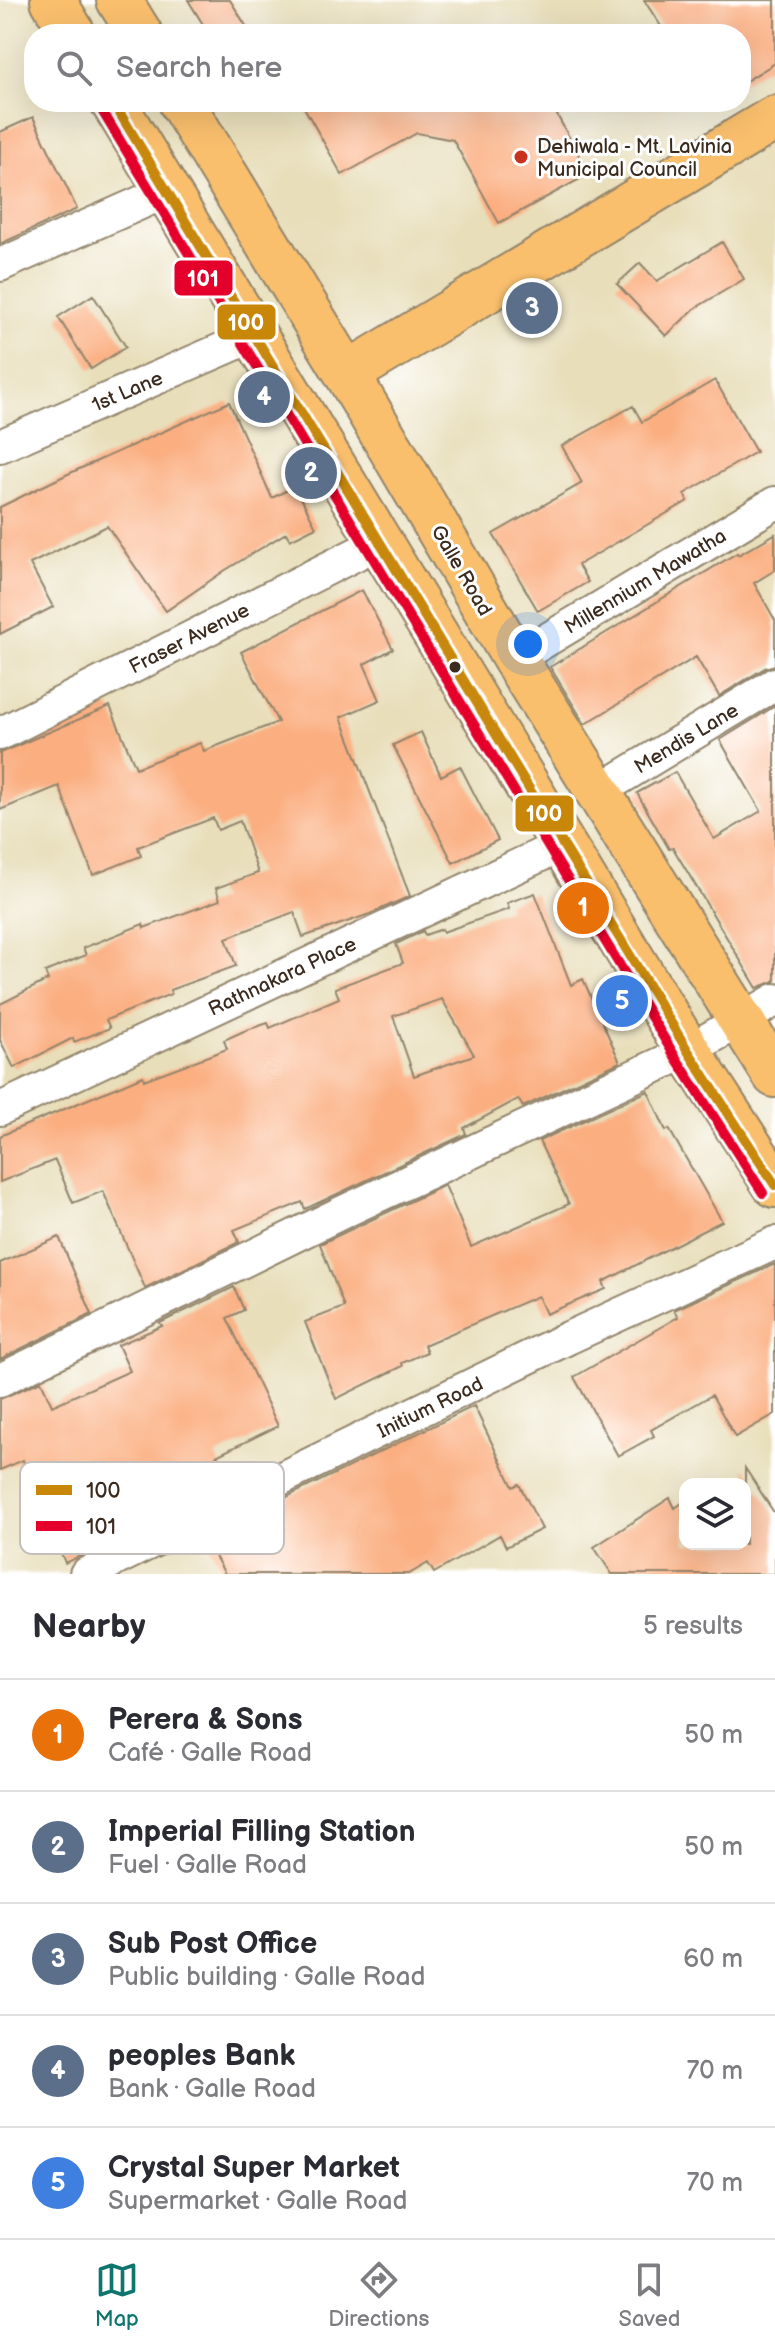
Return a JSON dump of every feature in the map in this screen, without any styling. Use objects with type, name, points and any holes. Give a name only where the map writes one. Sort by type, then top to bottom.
[{"type":"main road","points":[[53,0],[67,24]]},
{"type":"main road","points":[[119,0],[134,24]]},
{"type":"main road","points":[[119,112],[688,1051],[775,1185]]},
{"type":"main road","name":"Galle Road","points":[[187,112],[597,792],[758,1010],[775,1075]]},
{"type":"main road","points":[[347,374],[775,118]]},
{"type":"street","points":[[0,265],[165,192]]},
{"type":"street","name":"1st Lane","points":[[0,446],[253,336]]},
{"type":"street","name":"Millennium Mawatha","points":[[515,659],[775,503]]},
{"type":"street","name":"Fraser Avenue","points":[[0,734],[378,543]]},
{"type":"street","name":"Mendis Lane","points":[[597,792],[775,684]]},
{"type":"street","name":"Rathnakara Place","points":[[0,1109],[564,844]]},
{"type":"street","points":[[0,1380],[343,1212],[688,1051],[758,1010]]},
{"type":"street","name":"Initium Road","points":[[284,1477],[568,1338],[775,1243]]},
{"type":"street","name":"Initium Road","points":[[86,1574],[127,1554]]},
{"type":"building","points":[[188,0],[230,0],[245,24],[203,24]]},
{"type":"building","points":[[644,0],[775,0],[775,63],[751,78],[751,24],[660,24]]},
{"type":"building","name":"Dehiwala - Mt. Lavinia Municipal Council","points":[[307,112],[555,112],[589,174],[499,223],[453,140],[417,133],[342,175]]},
{"type":"building","points":[[33,117],[77,209],[0,244],[0,132]]},
{"type":"building","points":[[722,242],[744,279],[694,309],[666,336],[617,284],[640,263],[657,281]]},
{"type":"building","points":[[93,295],[126,347],[91,369],[58,317]]},
{"type":"building","points":[[715,380],[756,452],[684,494],[688,501],[578,565],[588,582],[538,611],[493,534],[582,483],[562,446],[633,406],[642,422]]},
{"type":"building","points":[[229,402],[272,498],[295,486],[316,527],[290,540],[286,533],[166,611],[107,526],[30,564],[53,607],[0,634],[0,507]]},
{"type":"building","points":[[775,534],[775,570],[754,583],[775,620],[775,665],[719,696],[696,657],[585,724],[550,667],[737,553]]},
{"type":"building","points":[[362,590],[393,649],[364,664],[380,700],[341,717],[410,896],[370,914],[303,937],[294,912],[226,938],[236,966],[170,990],[171,994],[106,1020],[110,1028],[74,1042],[73,1038],[14,1068],[0,1040],[0,1004],[48,980],[45,972],[86,955],[83,948],[143,924],[144,928],[220,900],[216,888],[258,873],[240,821],[218,830],[213,818],[138,847],[141,856],[93,875],[59,786],[0,810],[0,753],[110,706],[136,768],[200,743],[204,751],[278,722],[241,652]]},
{"type":"building","points":[[775,706],[775,981],[757,988],[637,793],[675,772],[714,839],[761,811],[720,740]]},
{"type":"building","points":[[421,732],[441,776],[460,766],[498,840],[453,863],[393,745]]},
{"type":"building","points":[[535,893],[571,985],[583,979],[620,1062],[523,1107],[518,1099],[464,1128],[466,1134],[305,1209],[302,1202],[234,1230],[239,1242],[145,1288],[103,1191],[73,1203],[55,1160],[0,1182],[0,1136],[143,1076],[144,1080],[227,1049],[224,1040],[244,1031],[268,1023],[270,1028],[339,998],[335,988],[403,963],[396,944],[423,931],[425,935],[442,929],[443,932],[509,909],[507,903]],"holes":[[[442,999],[474,1055],[414,1076],[393,1016]]]},
{"type":"building","points":[[648,1091],[666,1131],[669,1129],[722,1221],[603,1282],[606,1289],[546,1314],[538,1296],[424,1345],[427,1352],[336,1399],[305,1322],[344,1307],[320,1244],[445,1185],[471,1247],[569,1204],[539,1141]]},
{"type":"building","points":[[59,1237],[92,1314],[0,1359],[0,1263]]},
{"type":"building","points":[[775,1264],[775,1414],[735,1437],[712,1395],[651,1430],[654,1436],[618,1456],[574,1377],[678,1317],[674,1310]]},
{"type":"building","points":[[234,1287],[244,1310],[227,1318],[278,1426],[216,1456],[219,1462],[23,1460],[0,1470],[0,1399],[41,1381],[52,1406],[130,1371],[118,1345],[162,1326],[160,1323]]},
{"type":"building","points":[[474,1406],[513,1487],[519,1484],[542,1529],[506,1547],[500,1535],[434,1573],[428,1563],[409,1574],[225,1574],[214,1554],[284,1554],[284,1498]]},
{"type":"building","points":[[745,1468],[775,1514],[775,1574],[612,1574],[594,1547],[670,1498],[675,1508],[679,1505],[679,1550],[751,1550],[751,1478],[745,1478]]},
{"type":"building","points":[[61,1554],[84,1554],[65,1563]]},
{"type":"transit line","name":"101","points":[[103,112],[676,1058],[763,1193]]},
{"type":"transit line","name":"100","points":[[119,112],[688,1051],[775,1185]]},
{"type":"place","name":"Dehiwala - Mt. Lavinia Municipal Council","points":[[521,157]]},
{"type":"place","name":"Sub Post Office","points":[[532,308]]},
{"type":"place","name":"peoples Bank","points":[[264,397]]},
{"type":"place","name":"Imperial Filling Station","points":[[311,473]]},
{"type":"place","name":"Perera & Sons","points":[[583,908]]},
{"type":"place","name":"Crystal Super Market","points":[[622,1001]]}]
